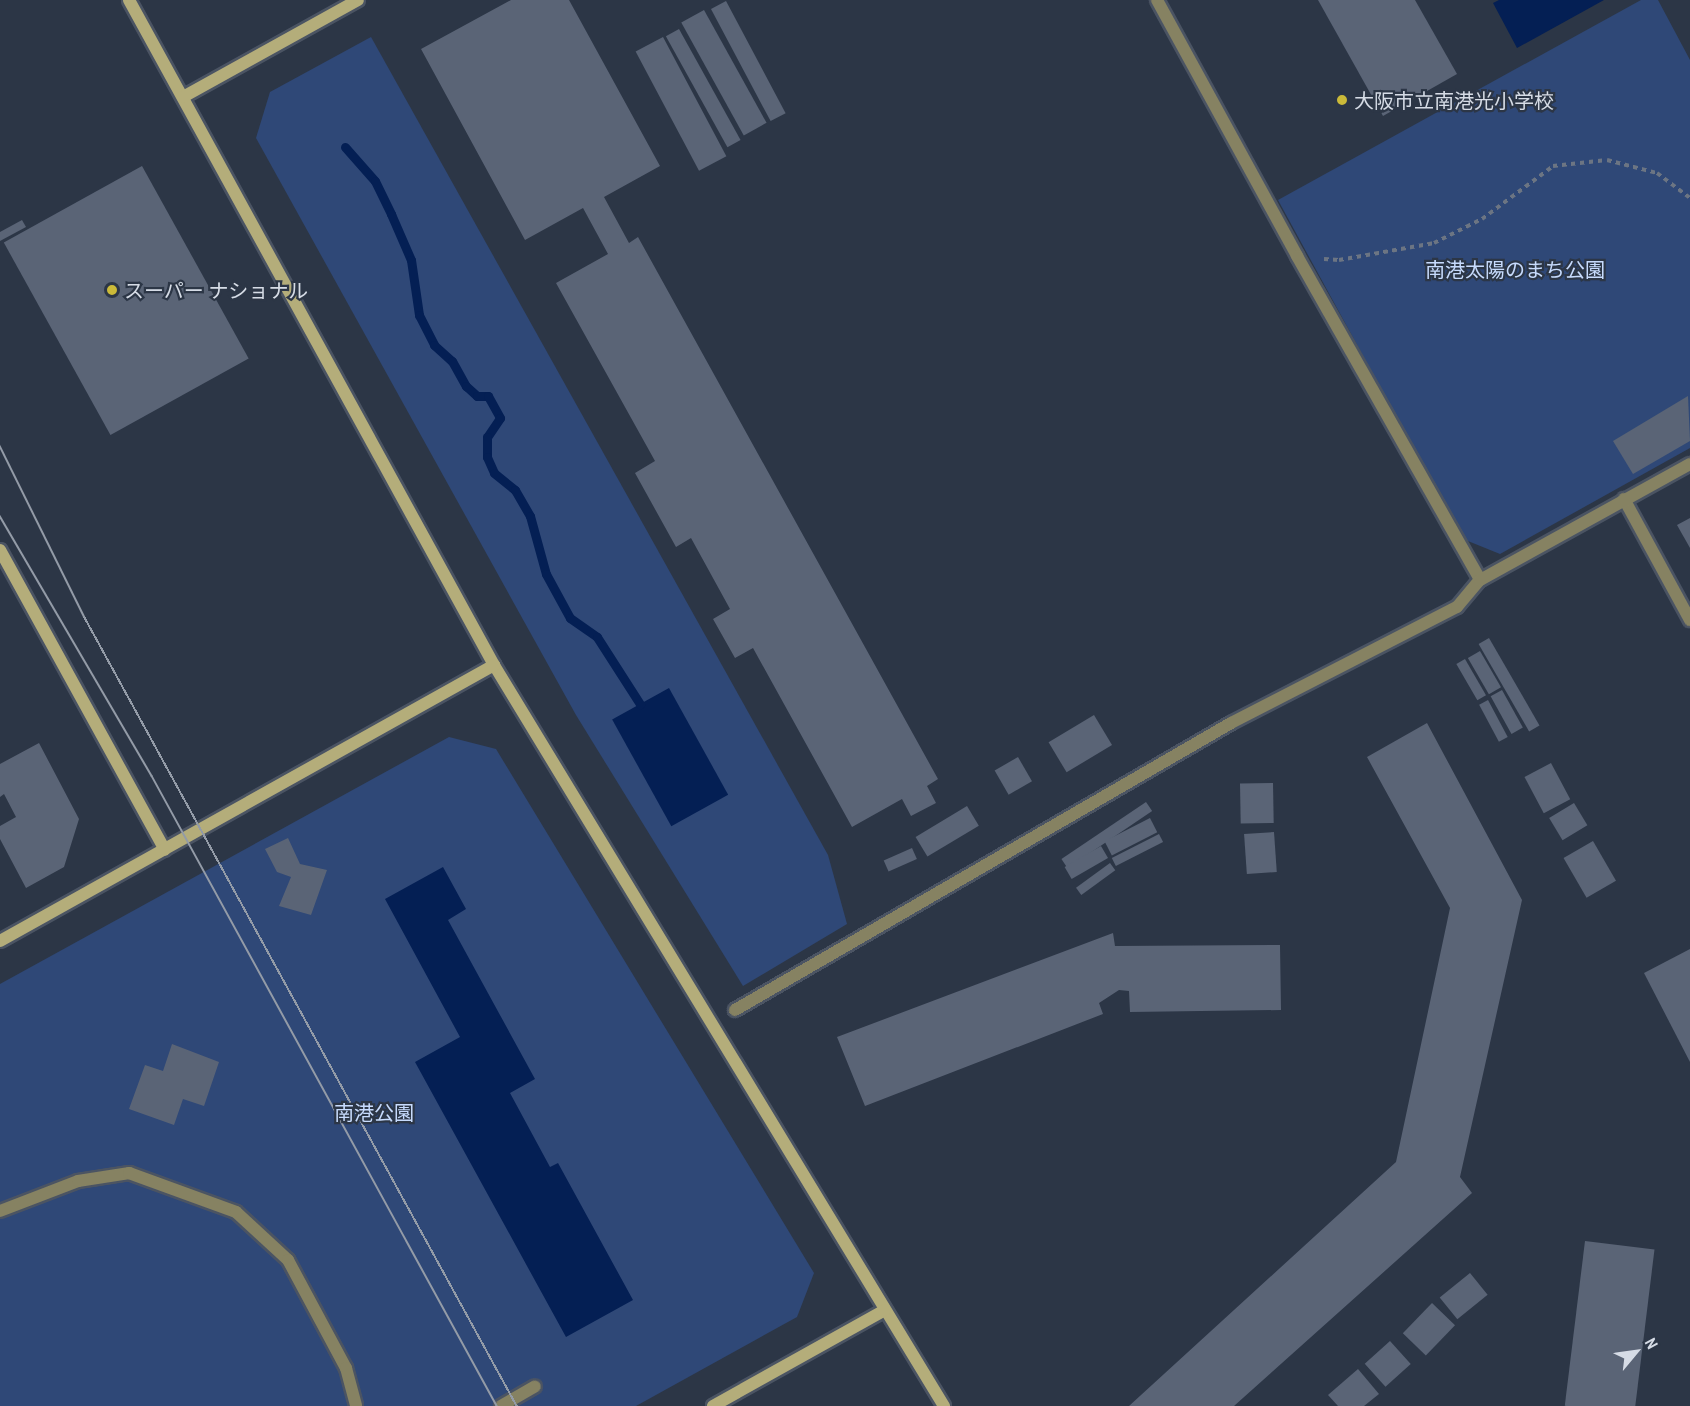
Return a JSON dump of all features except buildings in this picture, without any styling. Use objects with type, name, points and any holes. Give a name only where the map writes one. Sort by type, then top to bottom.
[{"type":"street","points":[[129,0],[494,665],[944,1406]]},
{"type":"street","points":[[183,98],[358,0]]},
{"type":"street","points":[[1158,0],[1297,256],[1480,580]]},
{"type":"street","points":[[735,1010],[1231,723],[1457,607],[1480,580],[1690,464]]},
{"type":"street","points":[[1624,499],[1690,620]]},
{"type":"street","points":[[0,550],[165,850]]},
{"type":"street","points":[[0,941],[494,665]]},
{"type":"street","points":[[0,1211],[78,1181],[129,1173],[236,1212],[288,1260],[346,1368],[356,1406]]},
{"type":"street","points":[[713,1406],[885,1310]]},
{"type":"street","points":[[501,1406],[535,1386]]},
{"type":"path","points":[[1297,256],[1339,260],[1434,243],[1482,219],[1553,166],[1607,160],[1657,173],[1690,198]]},
{"type":"green space","name":"南港太陽のまち公園","points":[[1641,0],[1658,0],[1690,60],[1690,448],[1500,554],[1463,539],[1278,200]]},
{"type":"green space","points":[[371,37],[828,855],[847,924],[743,986],[576,715],[256,138],[270,92]]},
{"type":"green space","name":"南港公園","points":[[449,737],[496,749],[814,1273],[797,1317],[636,1406],[0,1406],[0,984]]},
{"type":"shaded area","points":[[1499,0],[1604,0],[1517,48],[1493,3]]},
{"type":"shaded area","points":[[669,688],[728,795],[671,826],[612,720]]},
{"type":"shaded area","points":[[443,867],[466,909],[448,920],[535,1079],[510,1093],[550,1167],[558,1163],[633,1300],[566,1337],[415,1062],[460,1037],[385,899]]},
{"type":"waterway","points":[[345,147],[375,181],[391,214],[411,260],[419,315],[434,345],[452,361],[466,386],[477,396],[488,396],[500,418],[487,437],[487,457],[494,473],[515,490],[530,516],[546,574],[570,618],[597,637],[640,704]]},
{"type":"tram line","points":[[0,446],[84,616],[517,1406]]},
{"type":"tram line","points":[[0,516],[152,776],[497,1406]]},
{"type":"place","name":"大阪市立南港光小学校","points":[[1342,100]]},
{"type":"place","name":"スーパー ナショナル","points":[[112,290]]}]
